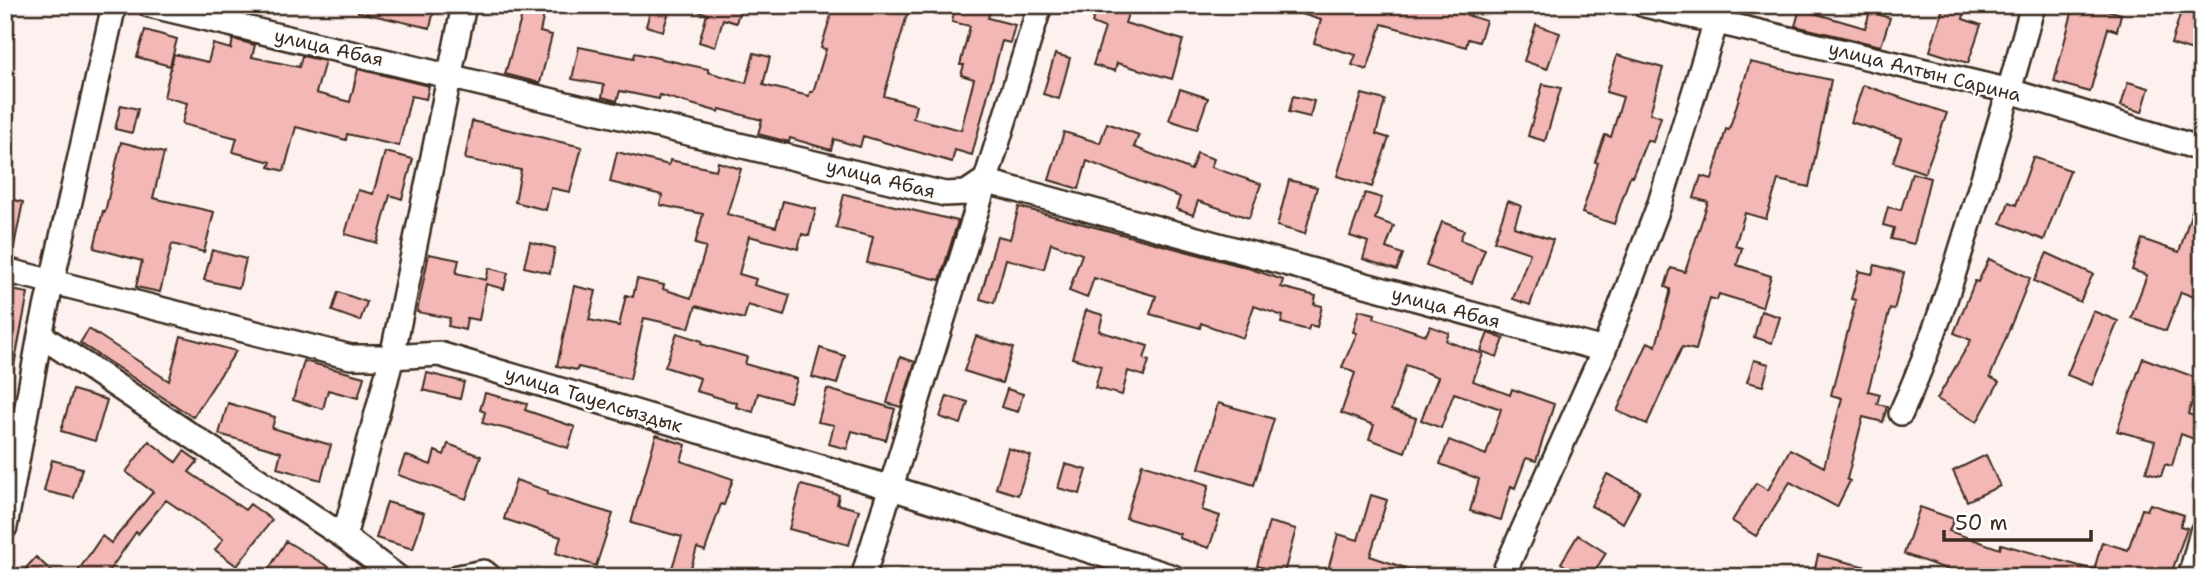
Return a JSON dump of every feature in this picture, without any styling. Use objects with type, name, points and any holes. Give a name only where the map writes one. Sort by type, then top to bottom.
[{"type":"street","points":[[5,527],[40,335],[114,5]]},
{"type":"street","name":"улица Абая","points":[[149,5],[945,194],[966,193],[984,181],[1604,350]]},
{"type":"street","points":[[344,537],[392,357],[464,5]]},
{"type":"street","points":[[863,577],[1040,5]]},
{"type":"street","name":"улица Алтын Сарина","points":[[1645,5],[1720,13],[2010,91],[2202,149]]},
{"type":"street","points":[[1902,413],[1952,280],[2010,91],[2033,5]]},
{"type":"street","points":[[1502,577],[1604,350],[1660,204],[1720,13]]},
{"type":"street","name":"улица Тауелсыздык","points":[[5,271],[351,357],[439,354],[892,488],[1173,577]]},
{"type":"street","points":[[40,335],[344,537],[397,577]]},
{"type":"street","points":[[2190,577],[2202,533]]},
{"type":"street","points":[[458,577],[484,572],[490,577]]},
{"type":"building","points":[[358,5],[435,5],[430,28],[358,12]]},
{"type":"building","points":[[525,5],[546,5],[540,32],[552,35],[540,83],[505,74]]},
{"type":"building","points":[[652,5],[671,5],[663,31],[646,26]]},
{"type":"building","points":[[692,5],[741,5],[736,23],[723,19],[715,47],[699,42],[707,14],[692,9]]},
{"type":"building","points":[[834,5],[900,5],[909,8],[884,96],[916,105],[913,118],[961,130],[974,79],[961,75],[964,65],[960,65],[970,26],[952,22],[955,5],[991,5],[988,18],[1015,25],[1010,43],[1002,41],[972,155],[955,150],[952,162],[863,136],[860,147],[834,139],[831,150],[790,138],[789,142],[758,134],[762,120],[720,109],[719,112],[660,95],[659,99],[620,91],[617,101],[602,97],[604,85],[572,79],[579,47],[634,58],[635,53],[708,69],[708,72],[746,83],[754,53],[770,57],[763,85],[809,96],[810,92],[813,92],[826,49],[821,48]]},
{"type":"building","points":[[1097,5],[1131,5],[1125,23],[1183,40],[1172,79],[1117,63],[1115,71],[1093,65],[1105,28],[1092,23]]},
{"type":"building","points":[[1287,5],[1446,5],[1445,8],[1486,21],[1479,42],[1468,39],[1466,47],[1382,24],[1367,70],[1352,65],[1356,55],[1314,43],[1321,20],[1286,9]]},
{"type":"building","points":[[1944,5],[1966,5],[1963,19],[1981,25],[1968,63],[1930,51]]},
{"type":"building","points":[[2074,5],[2100,5],[2099,8],[2121,14],[2117,31],[2108,28],[2090,92],[2054,82]]},
{"type":"building","points":[[2183,5],[2202,5],[2195,30],[2202,32],[2202,54],[2171,44]]},
{"type":"building","points":[[1800,9],[1865,28],[1870,12],[1890,18],[1881,46],[1795,26]]},
{"type":"building","points":[[1536,25],[1560,33],[1547,69],[1524,61]]},
{"type":"building","points":[[145,30],[177,39],[170,66],[137,57]]},
{"type":"building","points":[[233,39],[255,45],[252,57],[299,67],[302,56],[325,61],[316,93],[350,102],[358,69],[429,86],[426,99],[411,96],[399,146],[347,134],[346,140],[296,127],[284,171],[269,167],[271,162],[233,152],[237,138],[182,124],[187,103],[164,97],[174,54],[208,62],[213,44],[231,49]]},
{"type":"building","points":[[1055,54],[1070,58],[1059,99],[1043,94]]},
{"type":"building","points":[[1617,55],[1663,68],[1650,113],[1661,117],[1653,142],[1647,140],[1632,177],[1630,176],[1614,224],[1582,213],[1598,163],[1595,162],[1605,135],[1611,137],[1623,97],[1606,92]]},
{"type":"building","points":[[1750,62],[1831,80],[1809,187],[1778,180],[1766,219],[1745,213],[1735,246],[1742,248],[1737,265],[1771,276],[1762,307],[1719,294],[1717,300],[1710,298],[1696,350],[1682,347],[1647,424],[1617,411],[1648,342],[1656,346],[1670,293],[1670,289],[1665,287],[1671,268],[1685,272],[1708,202],[1694,198],[1701,176],[1712,179],[1726,129],[1729,130]]},
{"type":"building","points":[[2128,82],[2149,88],[2142,112],[2121,106]]},
{"type":"building","points":[[1543,84],[1561,88],[1545,141],[1528,136]]},
{"type":"building","points":[[1863,85],[1947,113],[1925,173],[1893,162],[1901,138],[1851,122]]},
{"type":"building","points":[[1180,89],[1208,98],[1197,129],[1169,120]]},
{"type":"building","points":[[1362,94],[1385,100],[1376,134],[1389,138],[1372,187],[1337,176]]},
{"type":"building","points":[[1293,96],[1314,101],[1310,117],[1289,112]]},
{"type":"building","points":[[121,105],[138,109],[132,133],[115,129]]},
{"type":"building","points":[[472,121],[582,147],[570,192],[551,188],[546,210],[515,202],[521,170],[465,159]]},
{"type":"building","points":[[1107,123],[1139,135],[1134,147],[1191,170],[1197,153],[1214,159],[1211,167],[1261,184],[1249,218],[1198,201],[1193,215],[1176,209],[1180,197],[1087,161],[1079,189],[1049,180],[1064,132],[1100,143]]},
{"type":"building","points":[[121,142],[164,153],[153,198],[214,212],[204,252],[172,244],[160,292],[136,287],[142,261],[94,248]]},
{"type":"building","points":[[385,152],[413,159],[402,199],[390,195],[377,243],[345,234],[358,190],[373,194]]},
{"type":"building","points":[[617,152],[669,165],[670,160],[716,170],[718,162],[741,169],[727,214],[776,227],[783,201],[816,209],[809,236],[802,234],[798,249],[749,236],[739,274],[756,279],[754,285],[790,295],[784,316],[748,305],[744,319],[696,306],[689,328],[644,318],[630,379],[578,367],[577,370],[557,366],[574,286],[596,291],[589,320],[619,326],[626,295],[633,297],[637,279],[664,285],[663,289],[691,298],[706,247],[695,244],[703,214],[660,205],[662,195],[610,182]]},
{"type":"building","points":[[2033,157],[2070,170],[2044,240],[2001,223],[2009,202],[2016,205]]},
{"type":"building","points":[[1912,173],[1930,178],[1914,244],[1891,239],[1894,228],[1883,225],[1888,207],[1901,210]]},
{"type":"building","points":[[1289,180],[1317,187],[1305,234],[1277,226]]},
{"type":"building","points":[[2198,192],[2202,192],[2202,300],[2181,292],[2166,331],[2131,318],[2147,275],[2132,270],[2142,239],[2179,252]]},
{"type":"building","points":[[1365,193],[1382,198],[1375,219],[1394,226],[1386,248],[1403,254],[1397,270],[1363,259],[1368,242],[1350,236]]},
{"type":"building","points":[[844,194],[958,221],[940,280],[867,263],[873,237],[836,228]]},
{"type":"building","points":[[5,198],[23,202],[13,251],[5,251]]},
{"type":"building","points":[[1508,201],[1521,206],[1514,227],[1553,240],[1530,305],[1513,299],[1530,253],[1494,241]]},
{"type":"building","points":[[1019,207],[1245,267],[1283,280],[1281,287],[1316,296],[1314,304],[1322,306],[1317,327],[1310,325],[1308,330],[1281,323],[1283,316],[1254,306],[1243,338],[1201,323],[1200,328],[1150,314],[1156,296],[1094,278],[1087,298],[1069,291],[1082,254],[1051,243],[1044,269],[1006,259],[994,303],[980,299],[997,236],[1010,239]]},
{"type":"building","points":[[1442,222],[1464,230],[1460,240],[1485,249],[1472,283],[1426,266]]},
{"type":"building","points":[[530,242],[555,248],[550,273],[524,267]]},
{"type":"building","points":[[212,250],[246,259],[239,288],[204,280]]},
{"type":"building","points":[[2047,253],[2093,274],[2080,302],[2034,281]]},
{"type":"building","points":[[429,254],[459,260],[456,273],[486,280],[489,268],[508,273],[504,289],[486,284],[479,320],[467,318],[465,330],[448,326],[450,318],[417,312]]},
{"type":"building","points":[[1989,259],[2030,278],[1990,377],[1999,382],[1977,422],[1937,399],[1971,340],[1954,333],[1975,281],[1978,282]]},
{"type":"building","points":[[1875,265],[1904,273],[1894,310],[1890,309],[1868,391],[1880,394],[1877,404],[1887,406],[1883,422],[1863,417],[1847,479],[1850,481],[1837,507],[1790,482],[1756,536],[1732,521],[1756,483],[1768,490],[1790,449],[1824,467],[1842,398],[1831,395],[1856,300],[1851,299],[1859,271],[1872,274]]},
{"type":"building","points":[[11,290],[28,293],[13,371],[5,370],[5,306],[8,307]]},
{"type":"building","points":[[338,292],[367,302],[360,321],[332,311]]},
{"type":"building","points":[[1086,310],[1103,315],[1099,331],[1148,346],[1144,359],[1149,361],[1144,376],[1128,371],[1122,395],[1095,388],[1101,366],[1072,358]]},
{"type":"building","points":[[1359,310],[1375,314],[1374,318],[1426,335],[1430,326],[1449,333],[1446,341],[1483,354],[1473,381],[1510,395],[1512,389],[1554,404],[1536,461],[1526,458],[1515,488],[1511,486],[1501,520],[1470,511],[1479,479],[1440,464],[1449,440],[1486,455],[1501,409],[1454,393],[1441,428],[1421,420],[1438,377],[1406,365],[1391,410],[1416,418],[1405,452],[1369,439],[1374,425],[1341,413],[1355,373],[1342,367],[1357,333],[1353,332]]},
{"type":"building","points":[[1761,311],[1780,317],[1772,343],[1754,337]]},
{"type":"building","points":[[2093,311],[2118,321],[2092,385],[2067,375]]},
{"type":"building","points":[[89,329],[169,381],[181,336],[236,351],[193,417],[80,343]]},
{"type":"building","points":[[677,333],[702,341],[701,344],[747,357],[745,364],[797,379],[790,402],[758,393],[753,412],[736,407],[737,403],[696,391],[700,378],[665,367]]},
{"type":"building","points":[[1488,333],[1504,339],[1497,357],[1481,351]]},
{"type":"building","points":[[976,336],[1013,348],[1002,383],[964,371]]},
{"type":"building","points":[[820,348],[845,356],[837,384],[812,377]]},
{"type":"building","points":[[900,357],[915,362],[901,407],[887,403]]},
{"type":"building","points":[[2143,358],[2200,379],[2188,414],[2202,419],[2202,442],[2181,434],[2172,466],[2165,464],[2161,476],[2146,472],[2155,441],[2117,431]]},
{"type":"building","points":[[1754,360],[1769,364],[1763,386],[1747,382]]},
{"type":"building","points":[[304,361],[364,377],[358,398],[328,390],[323,409],[293,400]]},
{"type":"building","points":[[427,373],[464,382],[460,399],[423,390]]},
{"type":"building","points":[[827,389],[895,409],[886,440],[852,431],[847,449],[829,444],[834,425],[818,422]]},
{"type":"building","points":[[1007,389],[1023,394],[1018,412],[1001,407]]},
{"type":"building","points":[[73,390],[107,400],[95,441],[61,431]]},
{"type":"building","points":[[485,393],[527,404],[525,410],[575,427],[568,448],[482,423],[485,412],[480,410]]},
{"type":"building","points":[[947,396],[968,402],[961,424],[940,417]]},
{"type":"building","points":[[228,403],[275,417],[272,428],[331,445],[321,480],[277,468],[281,452],[219,434]]},
{"type":"building","points":[[1218,403],[1274,419],[1254,485],[1199,468]]},
{"type":"building","points":[[656,435],[686,445],[681,461],[733,479],[724,505],[721,504],[705,551],[697,548],[688,577],[669,577],[682,537],[631,523]]},
{"type":"building","points":[[149,441],[176,462],[184,451],[198,461],[189,472],[245,510],[250,504],[272,520],[237,566],[215,550],[223,539],[166,500],[138,534],[136,532],[105,577],[74,577],[102,536],[111,543],[153,492],[126,472]]},
{"type":"building","points":[[448,444],[481,456],[466,499],[398,475],[405,455],[431,465],[435,451],[444,455]]},
{"type":"building","points":[[1008,448],[1031,456],[1018,495],[996,488]]},
{"type":"building","points":[[1986,455],[2000,486],[1967,501],[1953,471]]},
{"type":"building","points":[[52,460],[82,468],[74,498],[44,491]]},
{"type":"building","points":[[1065,464],[1087,470],[1080,494],[1058,488]]},
{"type":"building","points":[[1142,464],[1209,485],[1202,510],[1220,516],[1209,548],[1179,538],[1180,534],[1126,518]]},
{"type":"building","points":[[1607,474],[1640,491],[1623,523],[1591,506]]},
{"type":"building","points":[[516,480],[548,491],[547,494],[613,514],[596,566],[556,553],[561,537],[504,519]]},
{"type":"building","points":[[801,485],[839,495],[837,504],[859,510],[849,545],[789,529]]},
{"type":"building","points":[[1371,495],[1387,500],[1370,556],[1423,574],[1422,577],[1326,577],[1338,534],[1358,540]]},
{"type":"building","points":[[387,502],[424,513],[413,549],[376,538]]},
{"type":"building","points":[[2150,504],[2184,515],[2180,526],[2187,528],[2170,577],[2015,577],[1987,569],[1984,577],[1956,577],[1957,573],[1904,554],[1920,507],[1954,519],[1949,531],[2000,549],[2001,544],[2094,570],[2102,542],[2128,550],[2142,509],[2147,510]]},
{"type":"building","points":[[1269,522],[1296,529],[1284,573],[1257,566]]},
{"type":"building","points":[[1578,535],[1606,553],[1591,577],[1581,577],[1561,563]]},
{"type":"building","points":[[286,541],[345,577],[264,577]]},
{"type":"building","points":[[1818,555],[1883,571],[1882,577],[1813,577]]},
{"type":"building","points":[[36,557],[58,577],[35,577],[26,568]]}]
